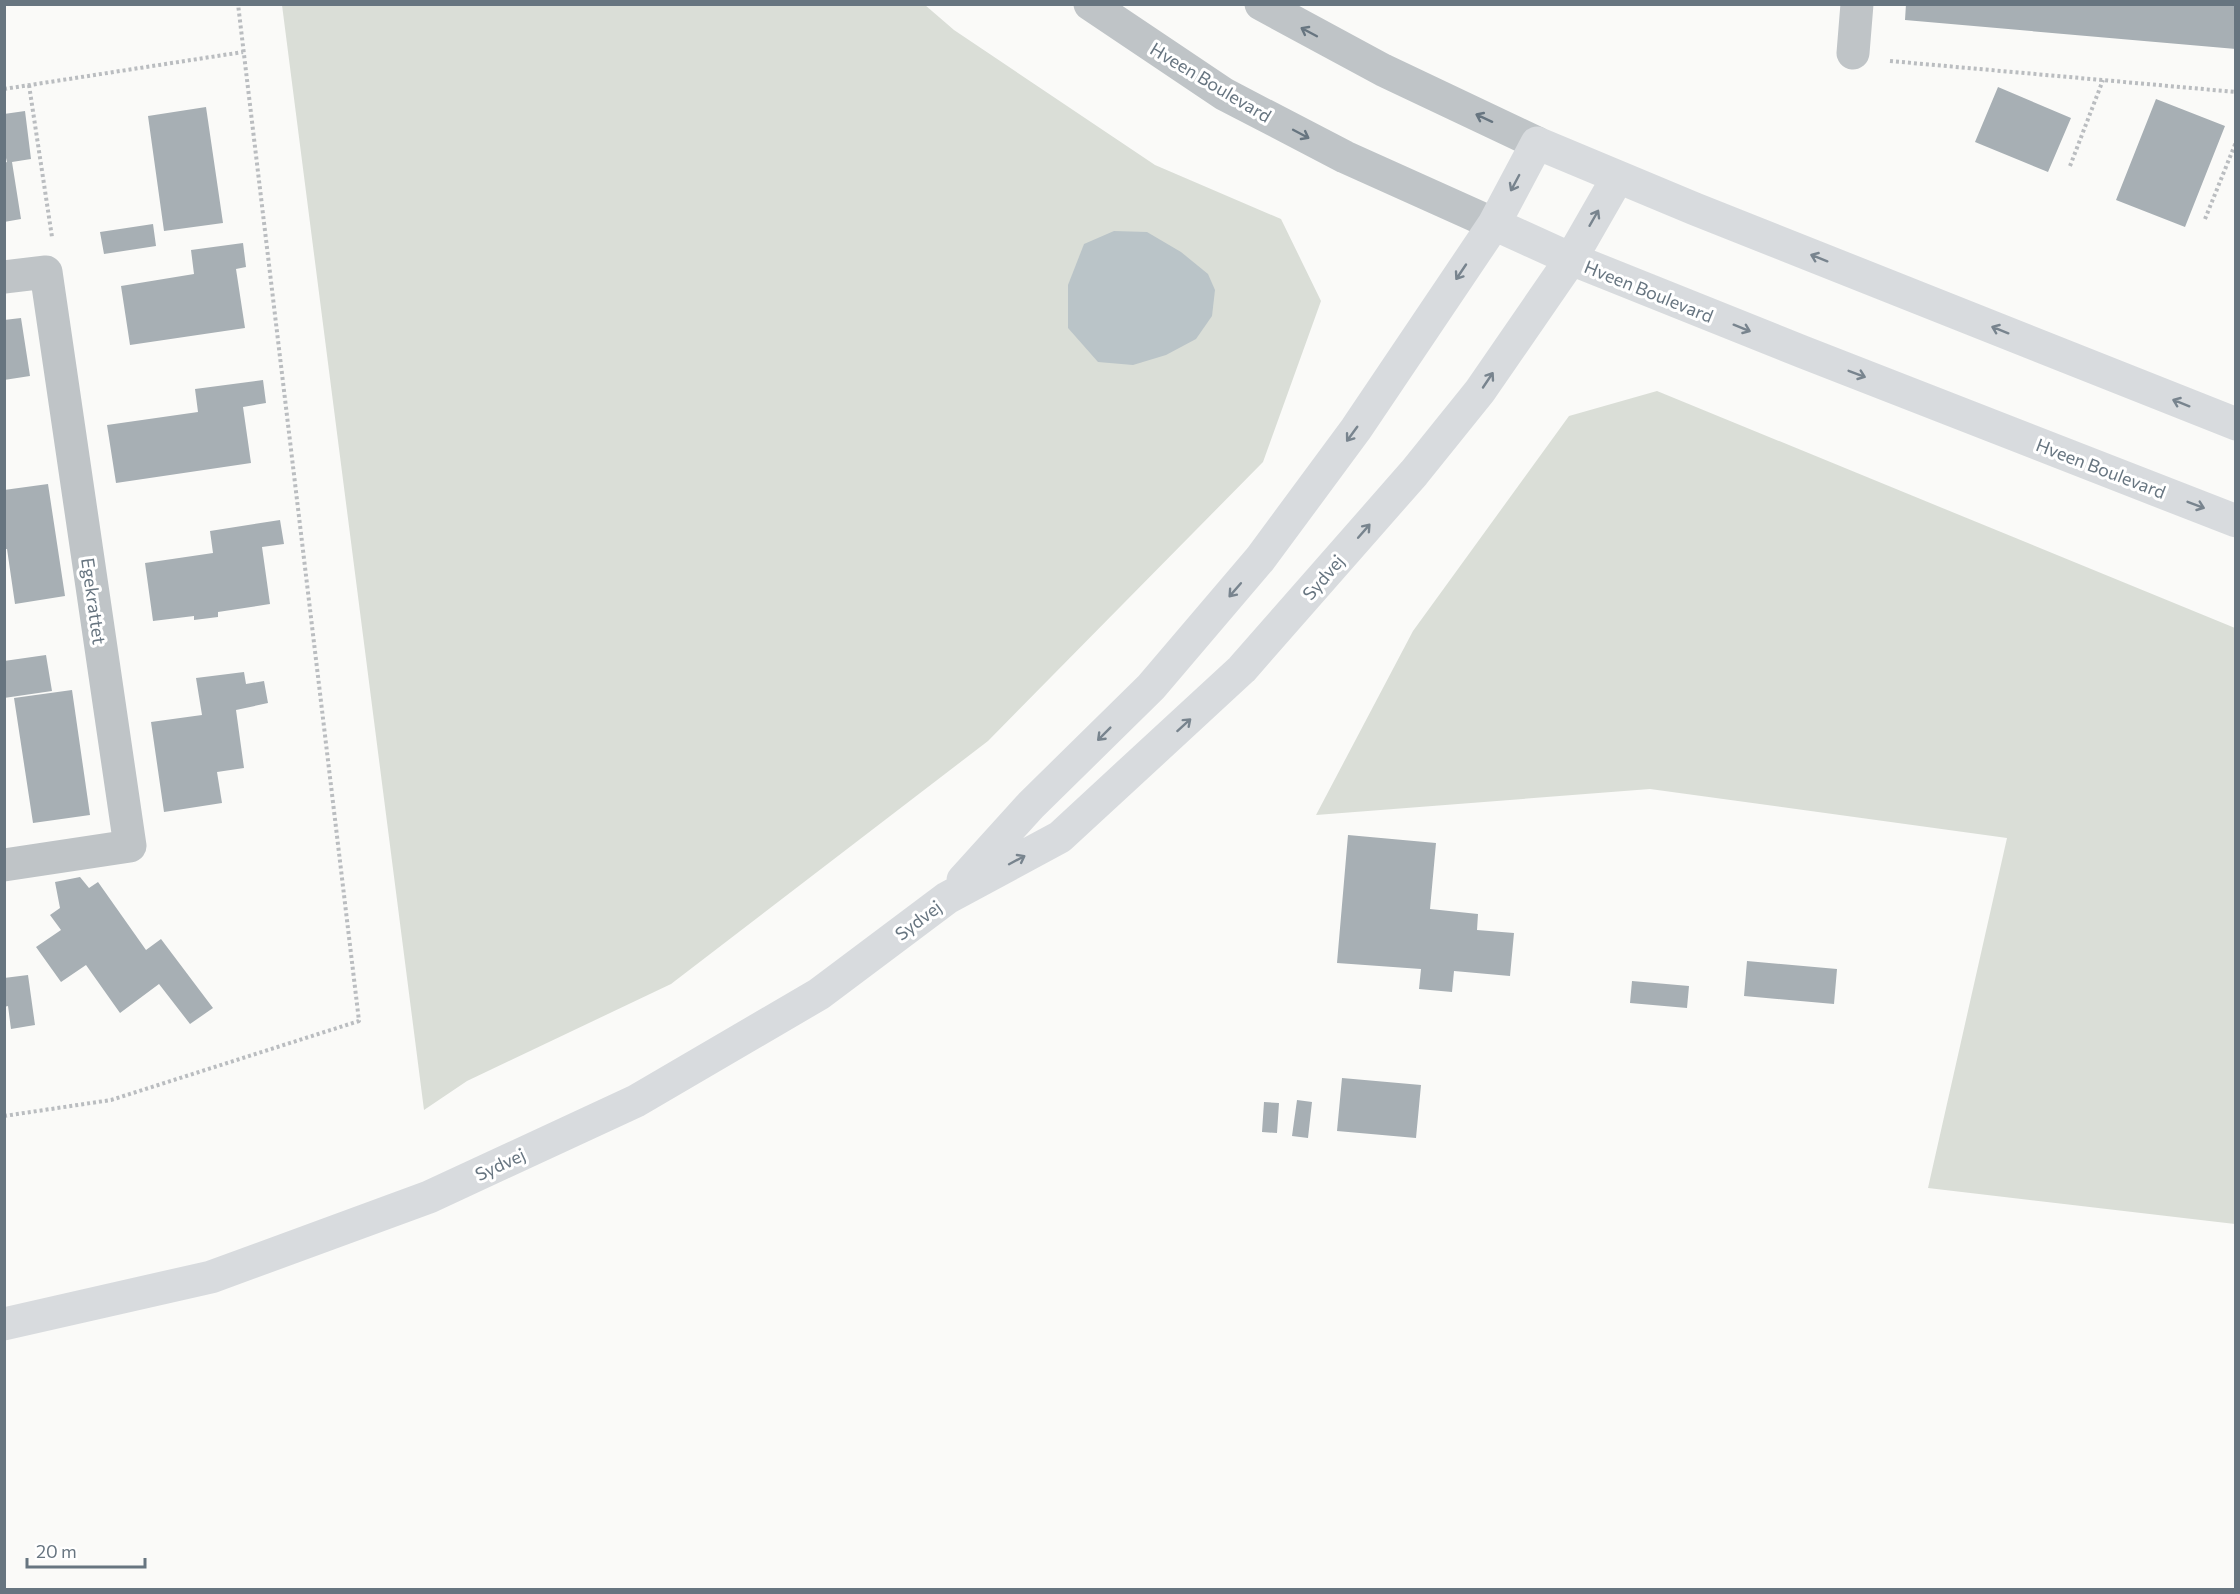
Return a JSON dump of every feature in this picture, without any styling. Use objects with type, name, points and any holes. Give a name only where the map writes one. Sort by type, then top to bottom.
[{"type":"main road","name":"Sydvej","points":[[947,898],[1031,805],[1151,687],[1260,559],[1356,429],[1494,224],[1537,143]]},
{"type":"main road","points":[[1537,143],[2235,424]]},
{"type":"main road","name":"Sydvej","points":[[4,1324],[211,1276],[429,1197],[636,1101],[819,994],[947,898],[1060,837],[1242,669],[1414,473],[1473,400],[1571,259],[1618,177]]},
{"type":"main road","name":"Hveen Boulevard","points":[[1494,224],[1571,259],[1803,352],[2235,520]]},
{"type":"street","name":"Hveen Boulevard","points":[[1090,4],[1224,94],[1345,157],[1494,224]]},
{"type":"street","points":[[1261,4],[1383,70],[1537,143]]},
{"type":"street","points":[[1853,53],[1857,4]]},
{"type":"street","points":[[4,277],[46,272]]},
{"type":"street","name":"Egekrattet","points":[[4,865],[130,846],[46,272]]},
{"type":"path","points":[[4,1116],[111,1100],[359,1021],[237,4]]},
{"type":"path","points":[[4,89],[243,52]]},
{"type":"path","points":[[1853,53],[1883,60],[2235,92]]},
{"type":"path","points":[[2070,166],[2103,80]]},
{"type":"path","points":[[29,85],[54,252],[46,272]]},
{"type":"path","points":[[2205,219],[2235,142]]},
{"type":"shaded area","points":[[282,5],[925,5],[954,30],[1155,165],[1281,219],[1321,301],[1263,462],[988,741],[671,984],[467,1081],[424,1110]]},
{"type":"shaded area","points":[[1114,231],[1147,232],[1181,252],[1208,274],[1215,290],[1212,316],[1196,339],[1166,355],[1133,365],[1098,362],[1068,328],[1068,285],[1084,244]]},
{"type":"shaded area","points":[[1657,391],[2235,628],[2235,1224],[1928,1188],[2007,838],[1650,789],[1316,815],[1413,631],[1569,416]]},
{"type":"building","points":[[1906,4],[2236,4],[2236,49],[1905,20]]},
{"type":"building","points":[[1998,87],[2071,118],[2048,172],[1975,142]]},
{"type":"building","points":[[2156,99],[2225,126],[2185,227],[2116,200]]},
{"type":"building","points":[[206,107],[223,223],[164,231],[148,116]]},
{"type":"building","points":[[25,111],[31,159],[12,162],[21,219],[4,222],[4,163],[7,162],[4,158],[4,114]]},
{"type":"building","points":[[153,224],[156,246],[104,254],[100,232]]},
{"type":"building","points":[[243,243],[246,267],[236,269],[245,328],[130,345],[121,286],[194,274],[191,250]]},
{"type":"building","points":[[21,318],[30,376],[4,380],[4,320]]},
{"type":"building","points":[[263,380],[266,403],[243,407],[251,463],[116,483],[107,425],[198,412],[195,389]]},
{"type":"building","points":[[48,484],[65,596],[15,604],[7,549],[4,549],[4,490]]},
{"type":"building","points":[[280,520],[284,544],[262,547],[270,604],[218,612],[218,617],[194,620],[194,616],[153,621],[145,563],[213,553],[210,531]]},
{"type":"building","points":[[46,655],[52,691],[4,698],[4,661]]},
{"type":"building","points":[[244,672],[246,684],[264,681],[268,703],[236,710],[244,768],[217,772],[222,803],[164,812],[151,722],[202,715],[196,678]]},
{"type":"building","points":[[72,690],[90,815],[33,823],[14,698]]},
{"type":"building","points":[[1348,835],[1436,843],[1430,909],[1478,914],[1477,930],[1514,933],[1510,976],[1454,971],[1452,992],[1419,989],[1421,969],[1337,963]]},
{"type":"building","points":[[80,877],[89,888],[98,882],[146,950],[161,939],[213,1008],[190,1024],[159,984],[120,1013],[86,965],[61,982],[36,947],[61,930],[50,915],[60,908],[55,882]]},
{"type":"building","points":[[1747,961],[1837,969],[1834,1004],[1744,996]]},
{"type":"building","points":[[28,975],[35,1025],[11,1029],[8,1006],[4,1007],[4,978]]},
{"type":"building","points":[[1632,981],[1689,986],[1687,1008],[1630,1003]]},
{"type":"building","points":[[1342,1078],[1421,1085],[1416,1138],[1337,1131]]},
{"type":"building","points":[[1297,1100],[1312,1102],[1308,1138],[1292,1136]]},
{"type":"building","points":[[1264,1102],[1279,1103],[1277,1133],[1262,1132]]}]
